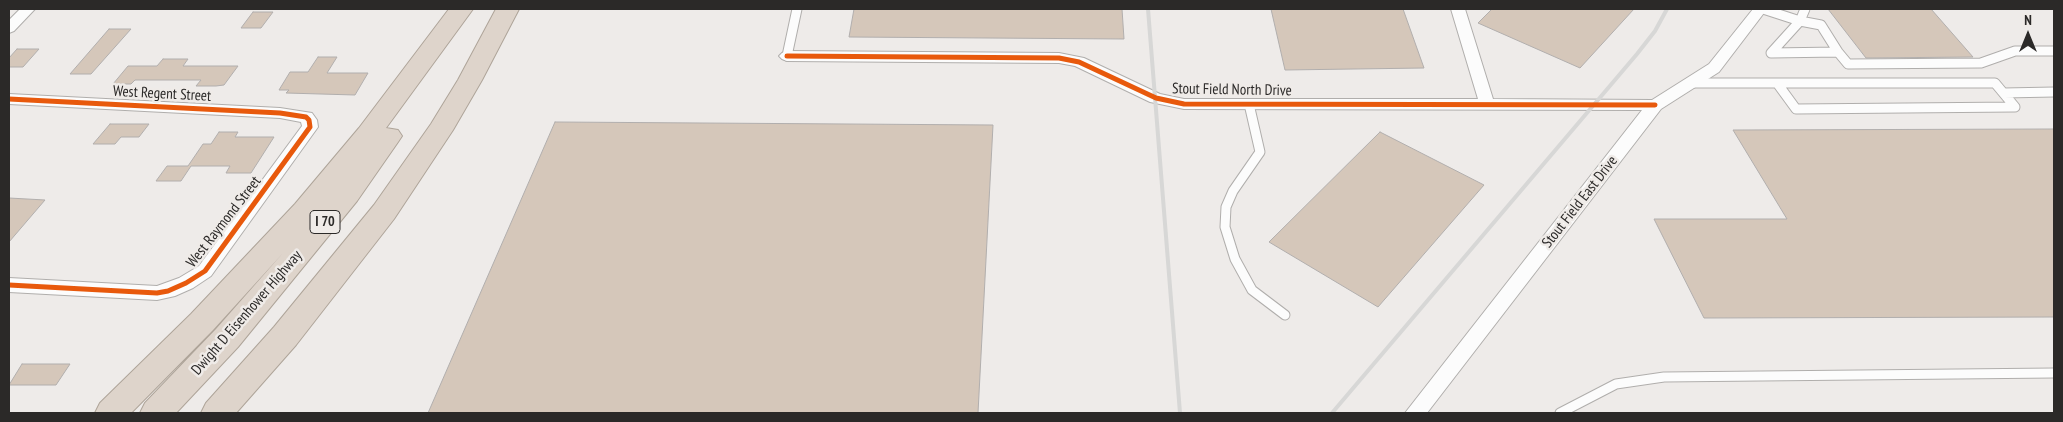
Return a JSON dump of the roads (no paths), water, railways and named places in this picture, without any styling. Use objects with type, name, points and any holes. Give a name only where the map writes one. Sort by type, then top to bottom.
[{"type":"highway","points":[[111,413],[209,315],[305,211],[368,134],[461,9]]},
{"type":"highway","name":"Dwight D Eisenhower Highway","points":[[156,413],[270,289],[347,194],[414,98],[466,9]]},
{"type":"highway","name":"I 70","points":[[216,413],[285,336],[395,197],[440,130],[470,80],[507,9]]},
{"type":"street","points":[[9,28],[28,9]]},
{"type":"street","points":[[1458,9],[1487,104]]},
{"type":"street","name":"Stout Field East Drive","points":[[1415,413],[1655,105],[1714,68],[1761,9]]},
{"type":"street","name":"Stout Field North Drive","points":[[787,56],[1059,58],[1086,65],[1140,92],[1165,102],[1184,104],[1655,105]]},
{"type":"street","name":"West Regent Street","points":[[9,99],[280,112],[306,117],[310,123]]},
{"type":"street","name":"West Raymond Street","points":[[9,285],[157,293],[186,284],[205,271],[305,136],[309,130],[310,123]]},
{"type":"lane","points":[[787,56],[797,9]]},
{"type":"lane","points":[[1761,9],[1800,21],[1821,25],[1848,64],[1981,63],[2015,51],[2054,51]]},
{"type":"lane","points":[[1805,9],[1800,21],[1771,52],[1838,52]]},
{"type":"lane","points":[[1691,83],[1777,83],[1995,83],[2015,106],[1796,109],[1777,83]]},
{"type":"lane","points":[[2004,94],[2054,92]]},
{"type":"lane","points":[[1250,104],[1260,152],[1233,191],[1226,207],[1225,227],[1235,259],[1252,290],[1285,315]]},
{"type":"lane","points":[[1560,413],[1616,384],[1664,377],[2054,373]]},
{"type":"railway","points":[[1148,9],[1180,413]]},
{"type":"railway","points":[[1332,413],[1637,54],[1655,31],[1667,9]]}]
